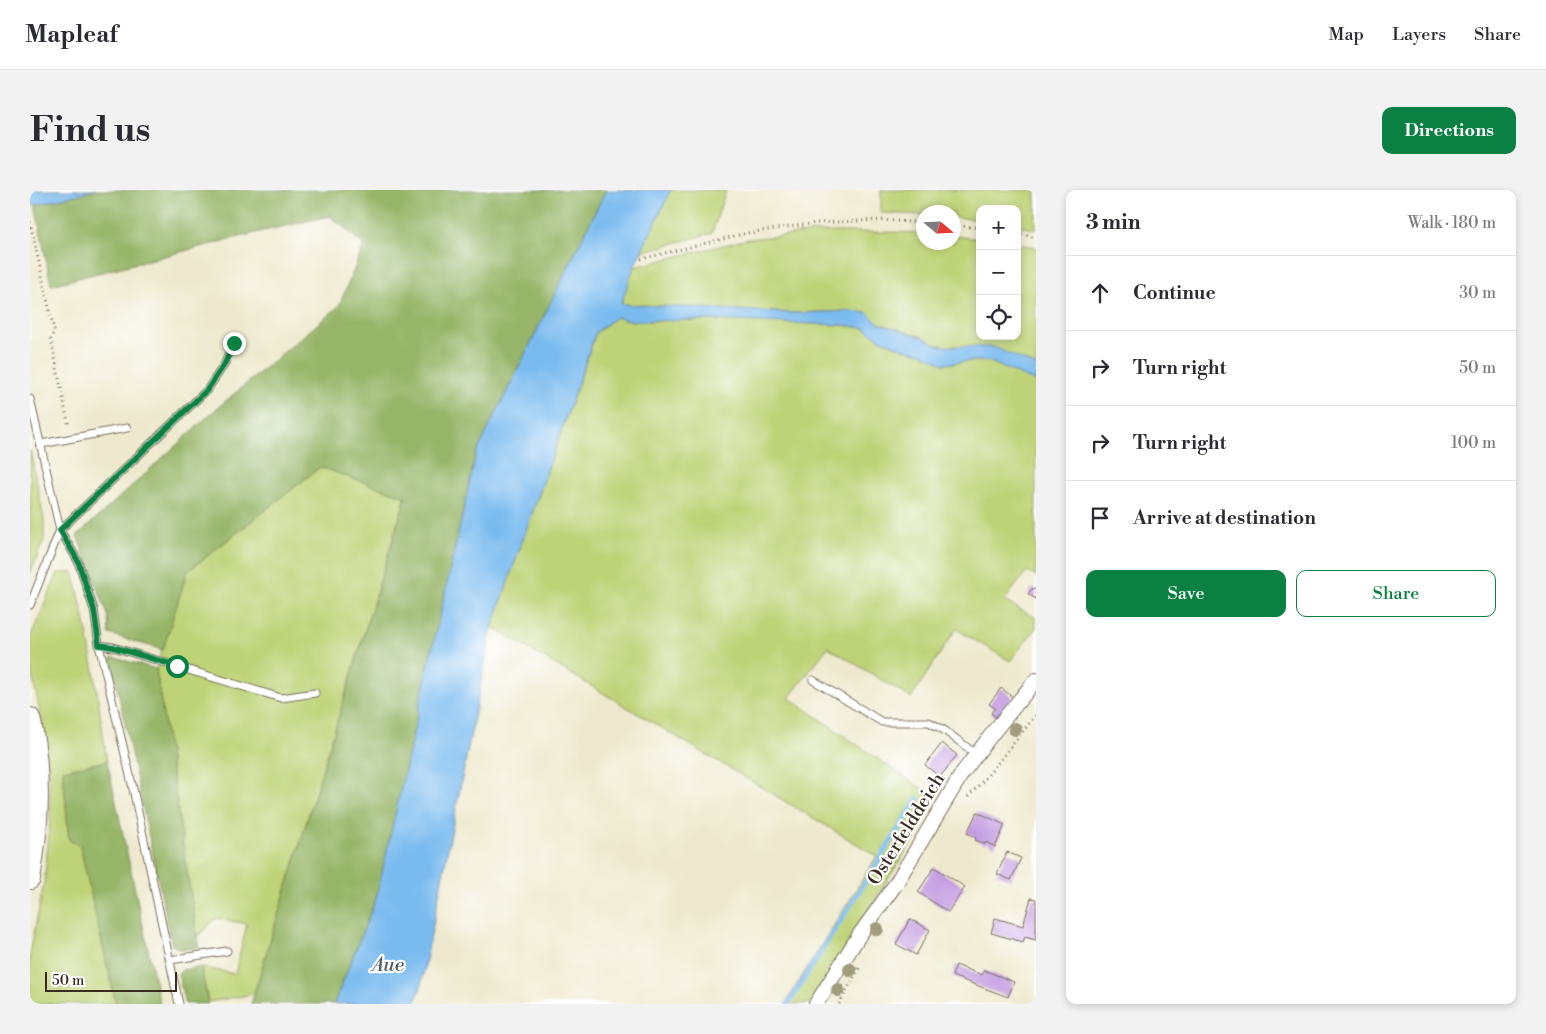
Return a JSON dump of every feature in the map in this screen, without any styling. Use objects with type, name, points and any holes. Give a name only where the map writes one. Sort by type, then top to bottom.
[{"type":"main road","points":[[30,718],[36,754],[38,804],[37,831],[30,879]]},
{"type":"street","name":"Osterfelddeich","points":[[816,1004],[860,934],[895,885],[963,772],[1036,680]]},
{"type":"lane","points":[[30,605],[60,530],[207,390],[224,365],[234,343]]},
{"type":"lane","points":[[30,399],[60,530],[78,561],[94,610],[99,645],[132,784],[179,1004]]},
{"type":"lane","points":[[41,444],[127,428]]},
{"type":"lane","points":[[99,645],[113,647],[281,698],[315,693]]},
{"type":"lane","points":[[813,680],[882,722],[929,722],[944,730],[976,754]]},
{"type":"lane","points":[[170,960],[227,951]]},
{"type":"path","points":[[641,259],[747,233],[816,223],[881,220],[916,222]]},
{"type":"path","points":[[30,222],[54,330],[52,339],[71,438]]},
{"type":"path","points":[[961,226],[976,228]]},
{"type":"path","points":[[1021,234],[1036,238]]},
{"type":"green space","points":[[96,190],[606,190],[476,454],[376,899],[334,1004],[251,1004],[406,497],[320,467],[187,572],[163,650],[109,634],[108,615],[77,536],[216,409],[339,306],[364,245],[330,216],[263,231],[51,285],[35,205]]},
{"type":"green space","points":[[671,190],[726,190],[712,233],[641,252]]},
{"type":"green space","points":[[881,190],[1036,190],[1036,230],[1021,226],[1021,205],[976,205],[976,220],[961,218],[961,205],[916,205],[916,215],[881,213]]},
{"type":"green space","points":[[818,232],[916,233],[916,250],[961,250],[961,237],[976,239],[976,340],[1021,340],[1021,245],[1036,247],[1036,366],[938,345],[922,337],[878,323],[851,311],[796,313],[620,304],[634,267],[748,239]]},
{"type":"green space","points":[[616,317],[633,321],[708,320],[842,325],[864,328],[882,340],[904,349],[922,353],[944,364],[988,361],[1036,382],[1036,576],[1027,571],[1004,601],[1036,618],[1036,628],[1010,661],[956,629],[911,698],[828,647],[789,698],[935,798],[906,851],[809,1004],[785,1004],[877,856],[492,627],[596,333]]},
{"type":"green space","points":[[30,450],[44,519],[44,540],[30,574]]},
{"type":"green space","points":[[320,467],[406,496],[254,994],[208,1002],[201,967],[235,974],[247,924],[217,918],[197,937],[156,669],[187,572]]},
{"type":"green space","points":[[73,572],[89,642],[107,761],[63,771],[69,840],[80,846],[116,1004],[30,1004],[30,953],[45,878],[50,818],[49,772],[42,721],[30,666],[30,638],[58,573]]},
{"type":"green space","points":[[111,658],[156,669],[199,947],[182,950],[172,945]]},
{"type":"green space","points":[[107,761],[160,1004],[116,1004],[80,846],[69,840],[63,770]]},
{"type":"green space","points":[[201,967],[208,1004],[185,1004],[178,974],[182,970]]},
{"type":"water","points":[[30,190],[96,190],[30,206]]},
{"type":"water","name":"Aue","points":[[606,190],[671,190],[634,267],[621,304],[796,313],[851,311],[868,313],[878,323],[922,337],[938,345],[994,347],[1036,366],[1036,382],[988,361],[944,364],[922,353],[904,349],[882,340],[864,328],[842,325],[708,320],[633,321],[616,317],[596,332],[492,627],[420,990],[414,1004],[334,1004],[376,899],[476,454]]},
{"type":"building","points":[[1033,588],[1036,590],[1036,599],[1028,594]]},
{"type":"building","points":[[1001,688],[1013,697],[997,718],[991,713],[995,708],[989,704]]},
{"type":"building","points":[[942,743],[957,755],[940,777],[925,765]]},
{"type":"building","points":[[977,812],[1005,825],[995,847],[986,842],[985,844],[975,840],[976,838],[967,833]]},
{"type":"building","points":[[1007,852],[1021,858],[1011,880],[997,874]]},
{"type":"building","points":[[934,867],[965,887],[948,912],[918,892]]},
{"type":"building","points":[[1031,898],[1036,899],[1036,940],[1025,937],[1023,942],[991,933],[995,918],[1023,926]]},
{"type":"building","points":[[910,919],[930,930],[916,955],[896,944]]},
{"type":"building","points":[[956,965],[982,975],[984,970],[1014,982],[1008,997],[952,976]]},
{"type":"waterway","points":[[788,1004],[918,798]]},
{"type":"route","points":[[177,666],[113,647],[99,645],[94,610],[78,561],[60,530],[207,390],[224,365],[234,343]]}]
